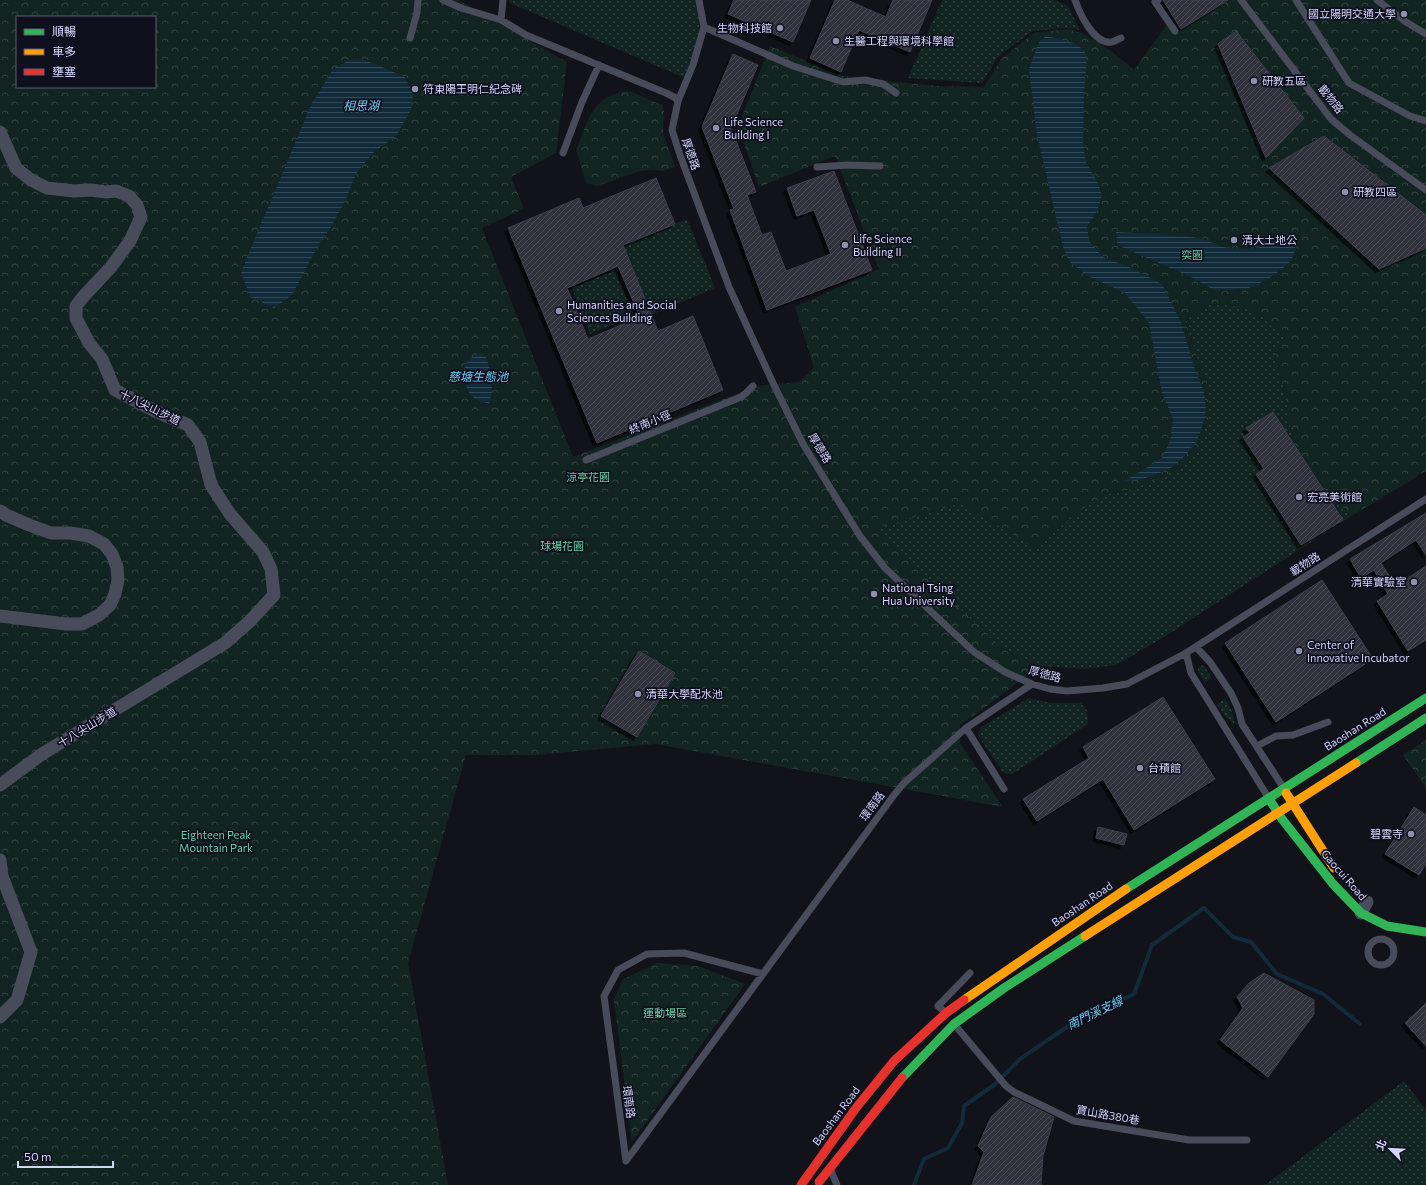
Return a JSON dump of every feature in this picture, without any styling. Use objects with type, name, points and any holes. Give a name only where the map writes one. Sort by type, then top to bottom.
[{"type":"street","name":"十八尖山步道","points":[[0,132],[16,168],[31,180],[47,188],[74,191],[116,191],[129,196],[137,205],[141,217],[130,241],[111,267],[76,306],[76,318],[89,342],[102,360],[114,390],[188,426],[200,442],[211,486],[230,514],[263,552],[271,569],[274,594],[250,621],[225,643],[42,754],[0,785]]},
{"type":"street","points":[[0,511],[29,525],[51,533],[70,533],[89,536],[104,544],[112,554],[117,567],[118,580],[115,594],[110,605],[100,615],[82,624],[66,624],[0,616]]},
{"type":"street","name":"Baoshan Road","points":[[801,1185],[856,1108],[894,1061],[946,1013],[1108,900],[1268,797],[1422,701]]},
{"type":"street","points":[[817,1185],[829,1167],[903,1076],[954,1024],[1004,988],[1426,717]]},
{"type":"street","name":"Gaocui Road","points":[[1283,788],[1342,879]]},
{"type":"street","name":"Gaocui Road","points":[[1268,797],[1278,813],[1333,884],[1365,904],[1387,926],[1426,932]]},
{"type":"street","points":[[0,860],[2,876],[31,952],[17,1000],[0,1017]]},
{"type":"street","points":[[946,1013],[954,1024]]},
{"type":"lane","points":[[410,38],[417,13],[418,0]]},
{"type":"lane","points":[[443,0],[461,8],[502,20],[526,35],[666,93],[678,101]]},
{"type":"lane","points":[[502,20],[503,0]]},
{"type":"lane","name":"厚德路","points":[[699,0],[704,27],[693,65],[678,101],[672,130],[732,293],[773,383],[803,444],[860,536],[885,568],[974,652],[1005,672],[1032,684],[1050,689],[1067,691],[1127,684],[1196,647]]},
{"type":"lane","points":[[1075,0],[1085,22],[1098,36],[1104,41],[1112,42],[1120,38]]},
{"type":"lane","points":[[1158,0],[1155,2],[1175,32]]},
{"type":"lane","name":"載物路","points":[[1241,0],[1330,118],[1350,135],[1426,190]]},
{"type":"lane","points":[[1296,0],[1349,83],[1410,116],[1426,121]]},
{"type":"lane","points":[[1376,0],[1406,22],[1426,34]]},
{"type":"lane","points":[[704,27],[793,66],[843,82],[864,80],[883,84],[896,93]]},
{"type":"lane","points":[[563,153],[582,102],[599,65]]},
{"type":"lane","points":[[817,167],[848,165],[880,166]]},
{"type":"lane","name":"終南小徑","points":[[586,460],[723,404],[746,393],[753,386]]},
{"type":"lane","name":"載物路","points":[[1196,647],[1426,499]]},
{"type":"lane","points":[[1196,647],[1210,662],[1231,693],[1238,708],[1242,724],[1283,788]]},
{"type":"lane","points":[[1186,653],[1191,673],[1268,797]]},
{"type":"lane","name":"環南路","points":[[763,974],[684,953],[647,954],[618,970],[604,996],[626,1162],[904,783],[966,728],[1032,684]]},
{"type":"lane","points":[[1422,701],[1426,717]]},
{"type":"lane","points":[[1257,746],[1276,736],[1293,735],[1328,722]]},
{"type":"lane","points":[[966,728],[1004,789]]},
{"type":"lane","points":[[1386,939],[1387,926]]},
{"type":"lane","points":[[946,1013],[938,1006],[970,973]]},
{"type":"lane","name":"寶山路380巷","points":[[954,1024],[1006,1086],[1014,1092],[1074,1122],[1189,1140],[1247,1140]]},
{"type":"lane","points":[[829,1167],[838,1185]]},
{"type":"green space","points":[[0,0],[458,0],[567,62],[556,153],[511,177],[524,209],[482,228],[573,457],[757,386],[799,382],[814,368],[795,307],[879,269],[835,156],[759,187],[738,126],[770,46],[843,76],[936,86],[984,87],[1001,59],[1034,33],[1069,29],[1084,34],[1111,51],[1134,70],[1185,0],[1426,0],[1426,471],[1350,517],[1339,502],[1300,483],[1286,403],[1275,355],[1284,338],[1270,321],[1241,306],[1208,304],[1185,321],[1207,387],[1209,416],[1198,448],[1179,469],[1137,488],[1107,494],[1073,515],[1036,549],[961,503],[877,528],[1000,647],[1039,666],[960,725],[960,743],[1003,807],[655,744],[536,755],[466,755],[408,963],[448,1185],[0,1185]]},
{"type":"green space","points":[[509,0],[696,0],[704,27],[687,79],[510,3]]},
{"type":"green space","points":[[942,0],[1054,0],[1068,6],[1080,30],[1068,28],[1032,31],[998,57],[982,83],[908,78]]},
{"type":"green space","points":[[626,91],[632,92],[662,105],[664,111],[663,133],[675,167],[663,171],[640,171],[597,186],[586,183],[576,150],[588,121],[592,112],[605,99],[614,94]]},
{"type":"green space","points":[[687,219],[715,288],[651,315],[623,245]]},
{"type":"green space","points":[[616,270],[634,316],[590,334],[572,288]]},
{"type":"green space","points":[[1208,304],[1241,306],[1270,321],[1285,338],[1275,355],[1286,403],[1300,483],[1339,502],[1350,517],[1164,637],[1116,665],[1085,669],[1039,666],[1000,647],[976,626],[877,528],[961,503],[1036,549],[1073,515],[1107,494],[1137,488],[1207,387],[1185,321]]},
{"type":"green space","points":[[1203,665],[1212,678],[1205,683],[1198,671],[1198,668]]},
{"type":"green space","points":[[1029,698],[1050,703],[1081,703],[1087,710],[1088,724],[1011,775],[1003,772],[978,736],[980,728]]},
{"type":"green space","points":[[1225,699],[1232,711],[1235,725],[1224,715],[1217,704]]},
{"type":"green space","points":[[1426,740],[1426,788],[1403,755]]},
{"type":"green space","name":"運動場區","points":[[657,963],[698,966],[745,984],[632,1142],[614,1000],[623,979]]},
{"type":"green space","points":[[1404,1081],[1426,1110],[1426,1185],[1265,1185]]},
{"type":"water","points":[[1046,36],[1074,43],[1084,50],[1087,57],[1084,94],[1083,143],[1086,163],[1097,181],[1102,195],[1096,214],[1087,226],[1089,241],[1103,257],[1129,267],[1162,284],[1181,322],[1193,364],[1204,392],[1206,410],[1197,441],[1183,458],[1168,470],[1143,479],[1123,482],[1161,459],[1170,441],[1173,419],[1162,393],[1149,323],[1125,293],[1086,275],[1070,262],[1063,247],[1037,135],[1029,69],[1039,42]]},
{"type":"water","name":"相思湖","points":[[351,59],[360,59],[378,65],[405,77],[413,94],[411,110],[396,136],[374,152],[357,172],[345,201],[331,227],[320,242],[292,295],[274,308],[250,297],[241,272],[311,105],[333,69]]},
{"type":"water","points":[[1116,232],[1185,236],[1203,239],[1223,247],[1242,249],[1258,248],[1280,234],[1286,233],[1296,239],[1295,251],[1291,261],[1268,279],[1249,288],[1214,290],[1191,277],[1122,247],[1117,243]]},
{"type":"water","name":"慈塘生態池","points":[[477,354],[481,354],[486,357],[490,368],[492,386],[489,404],[473,397],[466,385],[464,375],[465,366],[469,360]]},
{"type":"building","name":"生物科技館","points":[[734,0],[811,0],[793,42],[728,14]]},
{"type":"building","name":"生醫工程與環境科學館","points":[[835,0],[847,0],[886,17],[893,0],[932,0],[910,52],[859,30],[841,72],[810,58]]},
{"type":"building","points":[[1163,0],[1228,0],[1181,29]]},
{"type":"building","name":"研教五區","points":[[1236,31],[1304,118],[1266,158],[1218,44]]},
{"type":"building","name":"Life Science Building II","points":[[733,54],[758,65],[731,128],[756,192],[747,195],[762,235],[771,232],[786,271],[831,254],[814,210],[797,216],[787,188],[834,171],[872,270],[767,310],[730,210],[734,209],[702,127]]},
{"type":"building","name":"研教四區","points":[[1324,136],[1426,215],[1426,248],[1379,269],[1269,168]]},
{"type":"building","name":"Humanities and Social Sciences Building","points":[[656,178],[675,224],[623,245],[658,331],[693,316],[723,390],[597,443],[508,228],[579,198],[583,208]],"holes":[[[618,266],[640,317],[588,339],[567,288]]]},
{"type":"building","name":"宏亮美術館","points":[[1273,412],[1343,520],[1301,545],[1256,474],[1264,469],[1243,437],[1250,433],[1246,428]]},
{"type":"building","name":"清華實驗室","points":[[1426,513],[1426,555],[1416,540],[1381,563],[1396,586],[1426,566],[1426,640],[1408,651],[1377,601],[1388,594],[1374,570],[1361,578],[1350,559]]},
{"type":"building","name":"Center of Innovative Incubator","points":[[1322,580],[1373,659],[1276,722],[1225,643]]},
{"type":"building","name":"清華大學配水池","points":[[639,651],[675,673],[637,737],[601,716]]},
{"type":"building","name":"台積館","points":[[1163,697],[1215,779],[1134,830],[1103,779],[1037,821],[1023,799],[1089,758],[1083,747]]},
{"type":"building","name":"碧雲寺","points":[[1414,807],[1426,815],[1426,864],[1419,875],[1385,854]]},
{"type":"building","points":[[1098,827],[1127,834],[1124,845],[1096,838]]},
{"type":"building","points":[[1264,973],[1314,1000],[1314,1014],[1268,1077],[1220,1040],[1243,1008],[1237,997],[1249,983]]},
{"type":"building","points":[[1426,1003],[1426,1046],[1405,1023]]},
{"type":"building","points":[[1013,1097],[1054,1117],[1043,1156],[1041,1185],[972,1185],[984,1152],[978,1146],[991,1117]]},
{"type":"waterway","name":"南門溪支線","points":[[914,1185],[924,1159],[948,1148],[962,1123],[964,1106],[994,1085],[1020,1059],[1074,1022],[1134,994],[1152,945],[1204,908],[1233,937],[1251,942],[1277,974],[1323,994],[1360,1024]]},
{"type":"traffic: fast","points":[[1126,889],[1426,698]]},
{"type":"traffic: fast","points":[[1356,763],[1426,718]]},
{"type":"traffic: fast","points":[[1271,802],[1282,819],[1333,884],[1361,913],[1387,926],[1426,932]]},
{"type":"traffic: fast","points":[[902,1078],[954,1024],[1004,988],[1085,936]]},
{"type":"traffic: slow","points":[[1085,936],[1356,763]]},
{"type":"traffic: slow","points":[[1286,793],[1334,868]]},
{"type":"traffic: slow","points":[[964,1000],[1126,889]]},
{"type":"traffic: jam","points":[[801,1185],[856,1108],[894,1061],[946,1013],[964,1000]]},
{"type":"traffic: jam","points":[[819,1182],[902,1078]]},
{"type":"place","name":"國立陽明交通大學","points":[[1404,14]]},
{"type":"place","name":"生物科技館","points":[[780,28]]},
{"type":"place","name":"生醫工程與環境科學館","points":[[836,41]]},
{"type":"place","name":"研教五區","points":[[1254,81]]},
{"type":"place","name":"符東陽王明仁紀念碑","points":[[415,89]]},
{"type":"place","name":"Life Science Building I","points":[[716,128]]},
{"type":"place","name":"研教四區","points":[[1345,192]]},
{"type":"place","name":"清大土地公","points":[[1234,240]]},
{"type":"place","name":"Life Science Building II","points":[[845,245]]},
{"type":"place","name":"Humanities and Social Sciences Building","points":[[559,311]]},
{"type":"place","name":"宏亮美術館","points":[[1299,497]]},
{"type":"place","name":"清華實驗室","points":[[1414,582]]},
{"type":"place","name":"National Tsing Hua University","points":[[874,594]]},
{"type":"place","name":"Center of Innovative Incubator","points":[[1299,651]]},
{"type":"place","name":"清華大學配水池","points":[[638,694]]},
{"type":"place","name":"台積館","points":[[1140,768]]},
{"type":"place","name":"碧雲寺","points":[[1411,834]]},
{"type":"park label","name":"奕園","points":[[1192,255]]},
{"type":"park label","name":"涼亭花園","points":[[588,477]]},
{"type":"park label","name":"球場花園","points":[[562,546]]},
{"type":"park label","name":"Eighteen Peak Mountain Park","points":[[216,841]]}]
